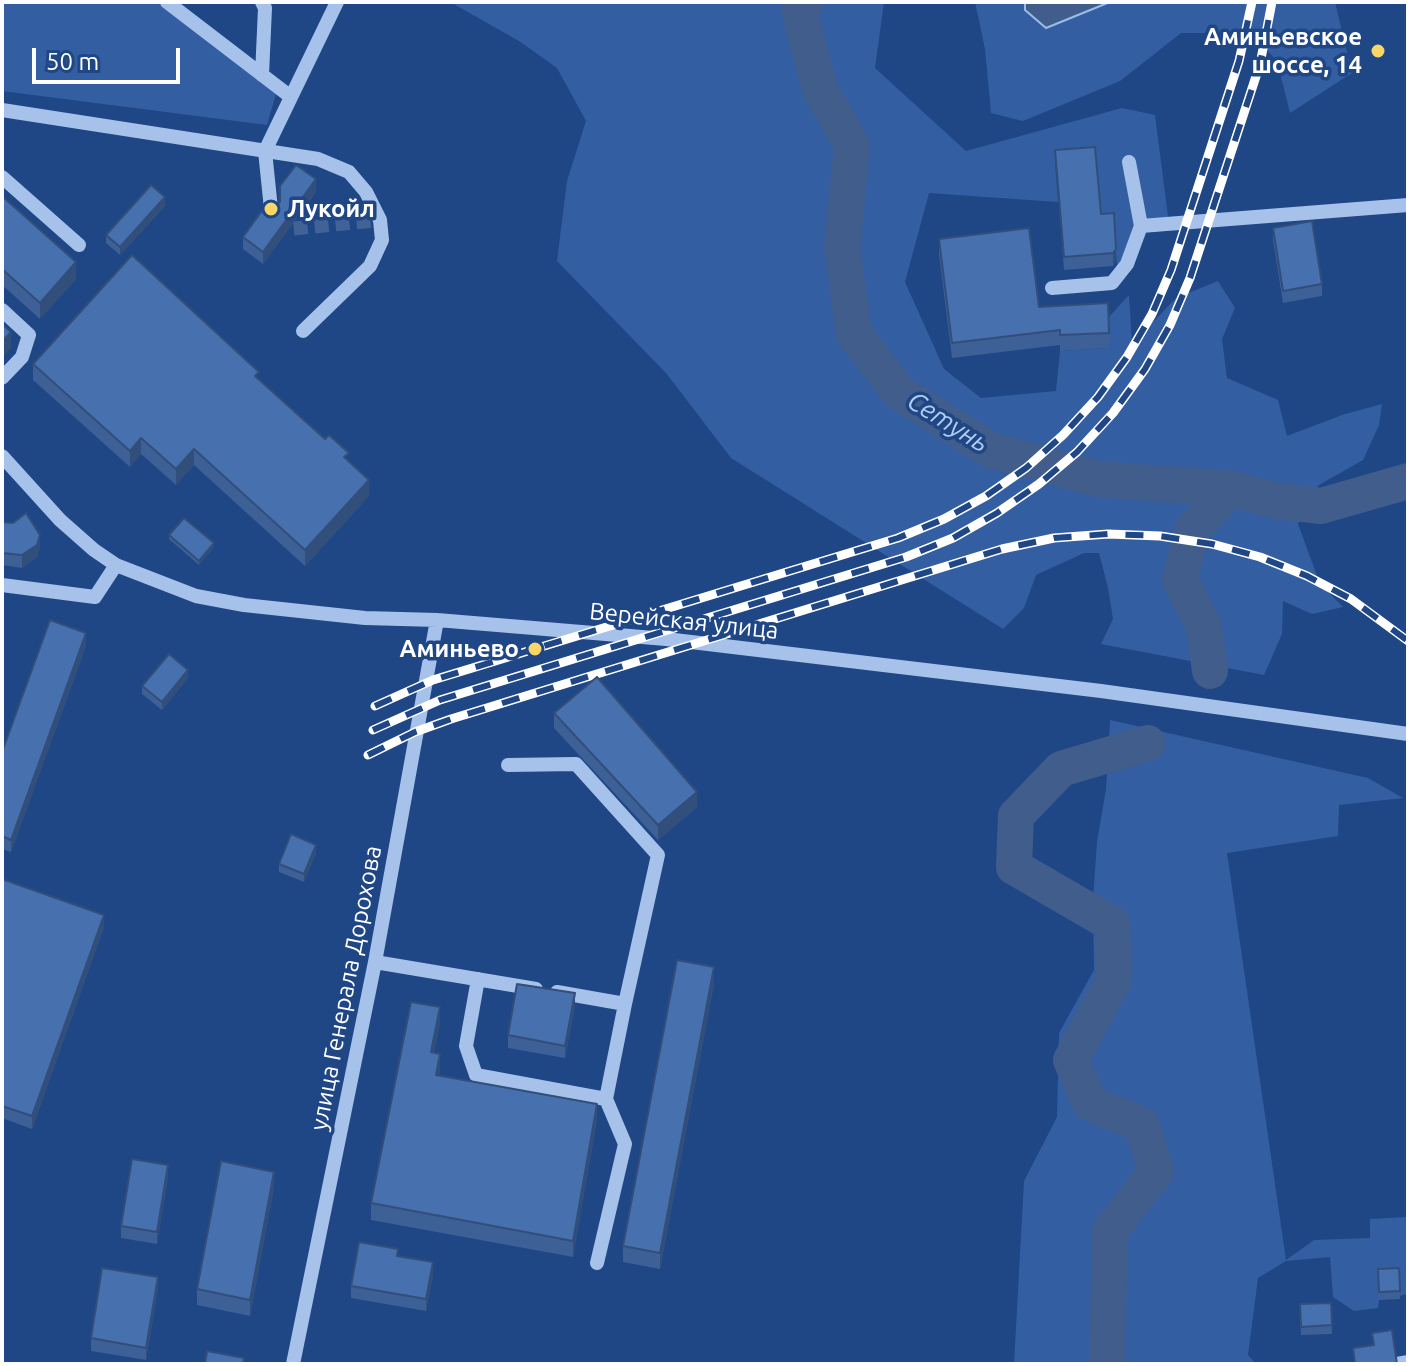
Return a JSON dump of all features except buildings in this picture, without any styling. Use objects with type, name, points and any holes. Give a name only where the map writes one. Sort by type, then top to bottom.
[{"type":"street","points":[[167,2],[291,97]]},
{"type":"street","points":[[262,2],[265,8],[262,75]]},
{"type":"street","points":[[271,209],[265,151],[337,2]]},
{"type":"street","points":[[2,110],[318,159],[349,172],[366,192],[380,220],[382,240],[370,266],[303,331]]},
{"type":"street","points":[[1052,288],[1112,283],[1127,264],[1141,226],[1129,162]]},
{"type":"street","points":[[2,177],[79,245]]},
{"type":"street","points":[[1141,226],[1408,205]]},
{"type":"street","points":[[2,310],[29,335],[22,357],[2,378]]},
{"type":"street","name":"Верейская улица","points":[[2,456],[60,520],[94,550],[116,565],[196,596],[244,605],[365,618],[437,620],[697,643],[1115,693],[1408,734]]},
{"type":"street","points":[[2,585],[95,597],[116,565]]},
{"type":"street","name":"улица Генерала Дорохова","points":[[293,1364],[375,962],[437,620]]},
{"type":"street","points":[[508,765],[576,764],[658,855],[606,1099],[625,1144],[597,1263]]},
{"type":"street","points":[[375,962],[625,1004]]},
{"type":"street","points":[[478,979],[466,1046],[476,1075],[606,1099]]},
{"type":"street","points":[[1397,1364],[1408,1362]]},
{"type":"shaded area","points":[[2,2],[167,2],[278,87],[267,125],[2,91]]},
{"type":"shaded area","points":[[450,2],[884,2],[875,68],[966,151],[1122,108],[1155,115],[1169,224],[1141,226],[1127,264],[1117,265],[1114,226],[1101,227],[1055,162],[1058,202],[929,193],[905,282],[944,369],[981,398],[1056,391],[1060,351],[1109,348],[1108,318],[1129,295],[1132,344],[1176,298],[1218,281],[1235,308],[1222,339],[1227,378],[1278,400],[1287,436],[1382,404],[1379,425],[1363,460],[1319,485],[1298,524],[1320,584],[1343,607],[1312,614],[1283,601],[1282,634],[1264,675],[1101,644],[1113,619],[1108,588],[1099,553],[1084,553],[1036,575],[1024,608],[1003,629],[731,458],[666,373],[557,261],[567,181],[586,121],[557,68],[519,41]]},
{"type":"shaded area","points":[[975,2],[1025,2],[1025,10],[1046,28],[1110,2],[1335,2],[1352,73],[1290,113],[1277,61],[1251,33],[1181,33],[1120,81],[1023,121],[991,113],[985,49]]},
{"type":"shaded area","points":[[1025,2],[1110,2],[1046,28],[1025,10]]},
{"type":"shaded area","points":[[1110,720],[1368,778],[1403,798],[1339,805],[1338,836],[1227,853],[1286,1260],[1314,1240],[1370,1238],[1370,1219],[1408,1217],[1408,1294],[1379,1300],[1378,1308],[1354,1311],[1333,1297],[1330,1257],[1286,1261],[1258,1278],[1248,1355],[1256,1364],[1014,1364],[1024,1181],[1057,1117],[1059,1033],[1094,970],[1093,899],[1097,842],[1106,789]]},
{"type":"waterway","name":"Сетунь","points":[[806,2],[799,10],[820,89],[852,146],[842,247],[854,334],[900,393],[990,450],[1098,479],[1232,489],[1277,501],[1321,506],[1408,481]]},
{"type":"waterway","points":[[1210,671],[1204,627],[1180,580],[1192,530],[1232,489]]},
{"type":"waterway","points":[[1107,1364],[1110,1231],[1156,1172],[1142,1125],[1090,1103],[1071,1060],[1114,980],[1112,924],[1014,867],[1016,816],[1061,769],[1148,743]]},
{"type":"tunnel","points":[[278,217],[289,229],[380,220]]},
{"type":"railway","points":[[375,706],[433,680],[898,538],[944,519],[986,496],[1026,468],[1063,435],[1098,397],[1127,357],[1152,314],[1171,270],[1239,61],[1252,2]]},
{"type":"railway","points":[[373,730],[440,700],[906,557],[953,538],[1039,484],[1077,452],[1113,413],[1145,369],[1170,325],[1190,278],[1260,64],[1272,2]]},
{"type":"railway","points":[[368,755],[451,719],[1002,549],[1054,538],[1108,534],[1160,536],[1212,544],[1260,557],[1307,576],[1351,599],[1408,641]]},
{"type":"place","name":"Аминьевское шоссе, 14","points":[[1378,51]]},
{"type":"place","name":"Лукойл","points":[[271,209]]},
{"type":"place","name":"Аминьево","points":[[535,649]]}]
